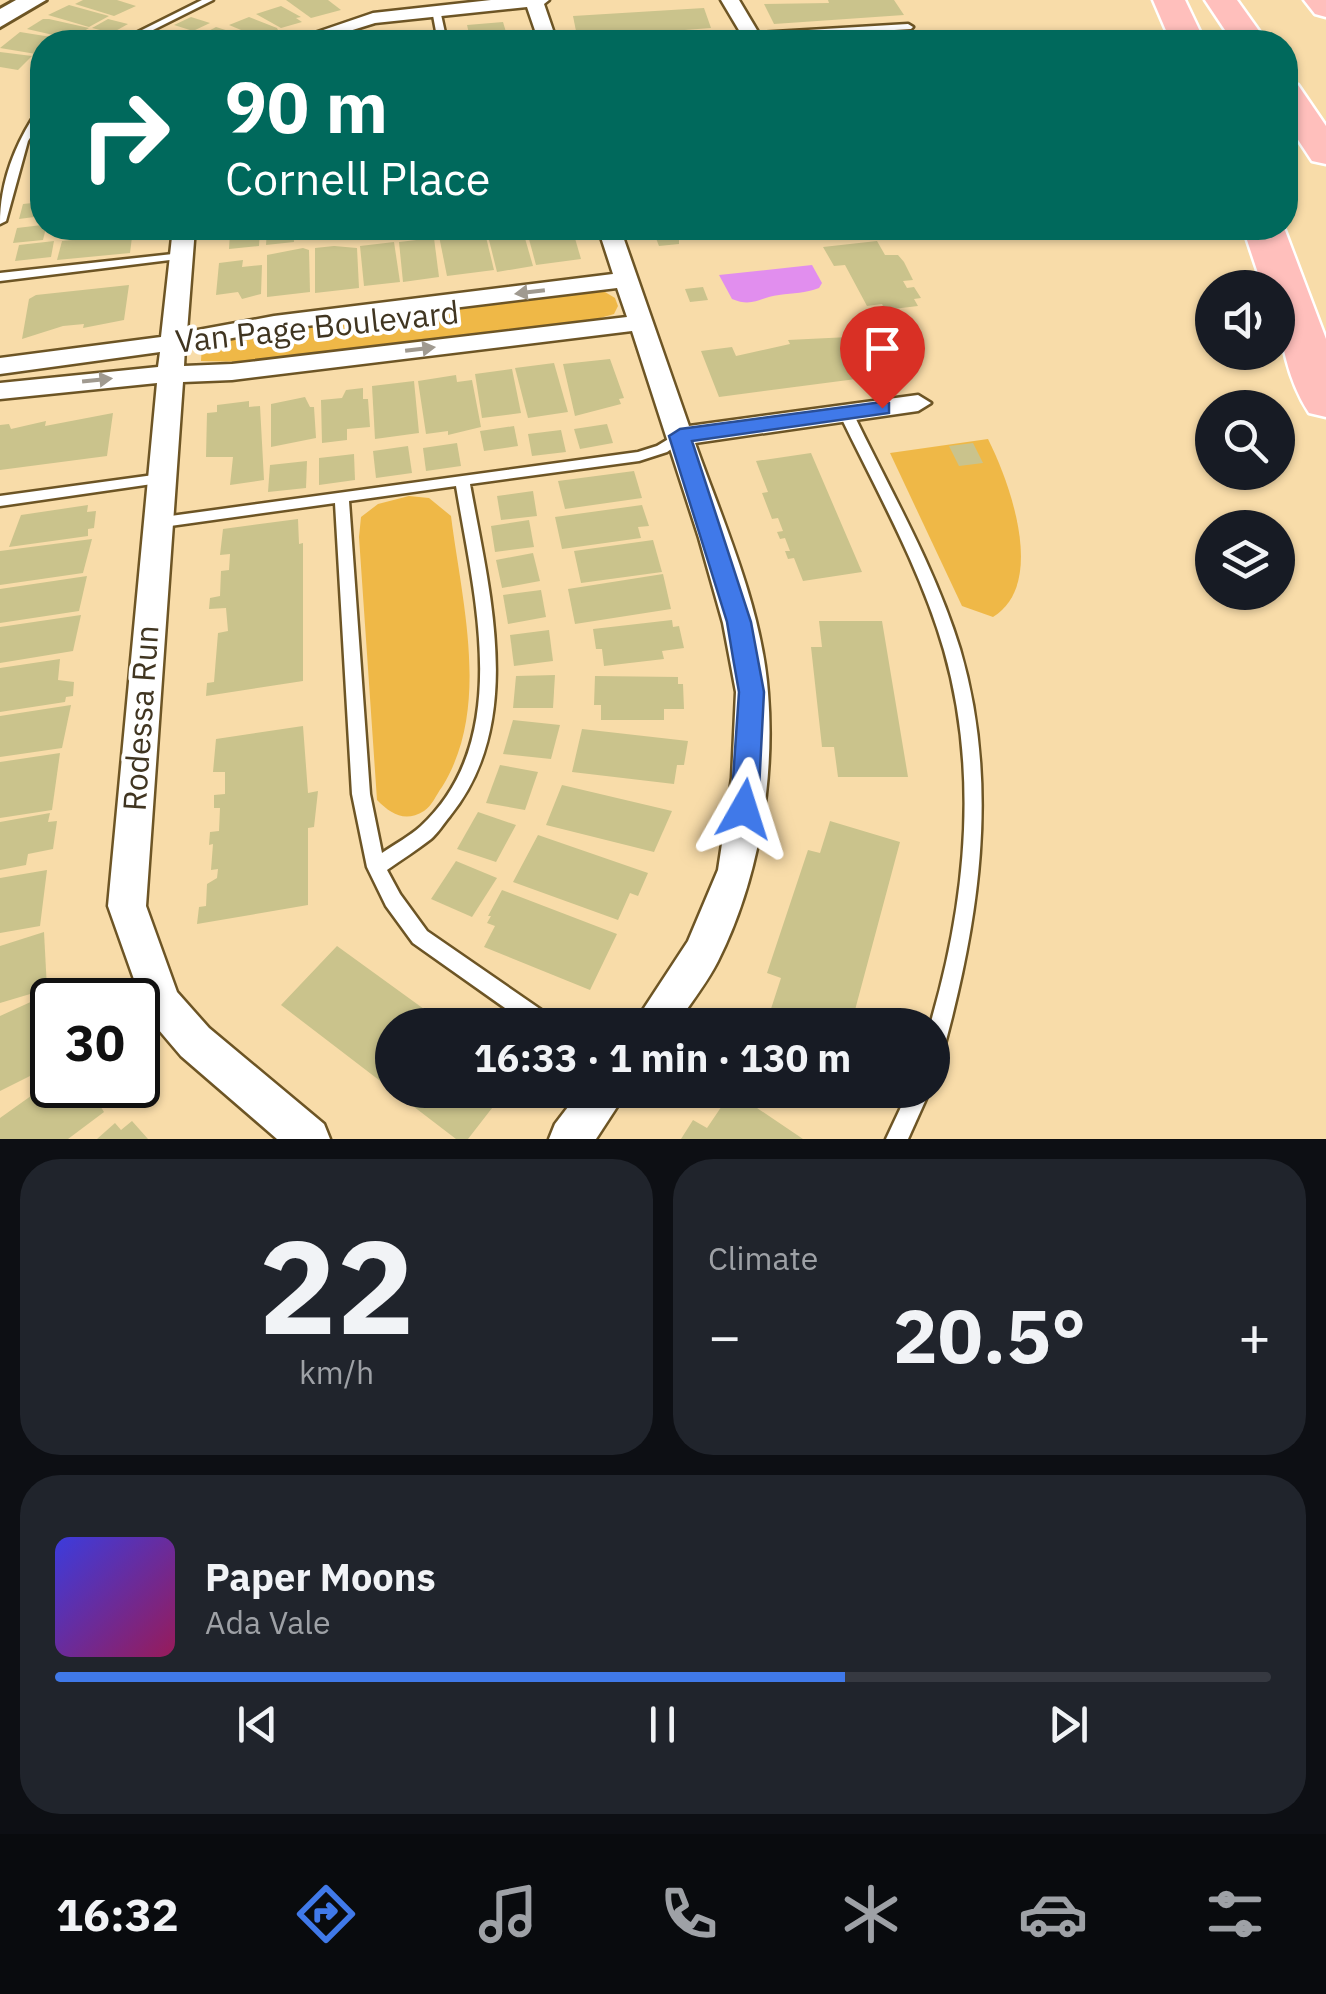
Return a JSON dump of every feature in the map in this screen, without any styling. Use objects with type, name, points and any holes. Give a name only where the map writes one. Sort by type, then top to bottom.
[{"type":"highway","points":[[1169,0],[1183,30]]},
{"type":"highway","points":[[1221,0],[1242,30]]},
{"type":"highway","points":[[1320,0],[1326,7]]},
{"type":"highway","points":[[1298,112],[1326,154]]},
{"type":"highway","points":[[1267,240],[1326,402]]},
{"type":"street","points":[[0,19],[34,0]]},
{"type":"street","points":[[335,30],[373,18],[537,0],[545,30]]},
{"type":"street","points":[[730,0],[747,30]]},
{"type":"street","name":"Rodessa Run","points":[[189,240],[173,341],[126,906],[161,1003],[195,1042],[309,1139]]},
{"type":"street","points":[[614,240],[739,622],[752,692],[749,778],[736,870],[703,952],[665,1008]]},
{"type":"street","name":"Van Page Boulevard","points":[[0,366],[125,351],[274,324],[626,280]]},
{"type":"street","name":"Van Page Boulevard","points":[[0,391],[122,377],[170,377],[640,322]]},
{"type":"street","points":[[680,436],[918,403]]},
{"type":"street","points":[[570,1139],[593,1108]]},
{"type":"lane","points":[[147,30],[209,0]]},
{"type":"lane","points":[[436,10],[440,30]]},
{"type":"lane","points":[[852,30],[908,27]]},
{"type":"lane","points":[[0,221],[23,141],[30,130]]},
{"type":"lane","points":[[0,276],[167,240]]},
{"type":"lane","points":[[846,413],[929,590],[952,650],[970,727],[976,793],[973,856],[964,934],[944,1008]]},
{"type":"lane","points":[[156,523],[639,456],[662,449],[680,436]]},
{"type":"lane","points":[[0,501],[160,479]]},
{"type":"lane","points":[[376,868],[409,850],[439,822],[465,782],[480,743],[491,676],[462,480]]},
{"type":"lane","points":[[342,497],[360,794],[376,868],[420,937],[522,1008]]},
{"type":"lane","points":[[896,1139],[911,1108]]},
{"type":"shaded area","points":[[812,265],[822,283],[819,288],[751,302],[732,299],[719,275]]},
{"type":"shaded area","points":[[605,292],[615,298],[618,306],[614,314],[590,321],[262,362],[201,361],[202,345],[261,332]]},
{"type":"shaded area","points":[[988,439],[1013,506],[1021,558],[1018,581],[1009,602],[993,617],[962,606],[890,453]]},
{"type":"shaded area","points":[[409,496],[429,498],[451,516],[466,619],[469,689],[466,724],[442,787],[427,809],[404,816],[393,813],[377,800],[359,537],[361,517],[378,504]]},
{"type":"building","points":[[83,0],[117,0],[136,6],[114,16],[75,4]]},
{"type":"building","points":[[286,0],[328,0],[341,10],[311,18]]},
{"type":"building","points":[[828,0],[894,0],[904,15],[774,24],[764,4],[829,3]]},
{"type":"building","points":[[69,5],[109,16],[89,27],[48,15]]},
{"type":"building","points":[[281,6],[301,17],[296,18],[302,22],[281,28],[256,14]]},
{"type":"building","points":[[704,8],[711,28],[576,30],[573,16]]},
{"type":"building","points":[[191,17],[210,23],[195,30],[174,25]]},
{"type":"building","points":[[249,17],[278,30],[241,30],[229,25]]},
{"type":"building","points":[[43,19],[89,28],[86,30],[27,29]]},
{"type":"building","points":[[108,19],[128,24],[117,30],[92,28]]},
{"type":"building","points":[[503,22],[505,30],[468,30],[467,25]]},
{"type":"building","points":[[20,32],[30,34],[30,53],[0,48]]},
{"type":"building","points":[[0,52],[30,56],[18,70],[0,67]]},
{"type":"building","points":[[30,203],[30,218],[19,219],[23,204]]},
{"type":"building","points":[[30,226],[30,240],[43,240],[13,243],[17,228]]},
{"type":"building","points":[[132,240],[130,253],[57,260],[62,241]]},
{"type":"building","points":[[230,240],[259,240],[259,246],[229,249]]},
{"type":"building","points":[[266,240],[294,240],[294,242],[266,245]]},
{"type":"building","points":[[434,240],[439,277],[403,282],[399,242]]},
{"type":"building","points":[[440,240],[487,240],[494,270],[447,276]]},
{"type":"building","points":[[489,240],[525,240],[533,266],[497,272]]},
{"type":"building","points":[[529,240],[575,240],[581,259],[536,265]]},
{"type":"building","points":[[657,240],[679,240],[679,244],[659,246]]},
{"type":"building","points":[[54,241],[51,257],[15,261],[19,245]]},
{"type":"building","points":[[877,241],[885,255],[898,255],[904,262],[913,280],[903,281],[907,288],[914,287],[921,298],[914,299],[918,306],[885,310],[882,304],[867,306],[845,265],[834,266],[823,247]]},
{"type":"building","points":[[394,242],[400,282],[364,286],[360,246]]},
{"type":"building","points":[[315,248],[357,248],[359,288],[315,293]]},
{"type":"building","points":[[309,250],[310,292],[267,297],[267,255]]},
{"type":"building","points":[[243,260],[242,267],[262,265],[261,294],[242,299],[238,292],[216,295],[219,263]]},
{"type":"building","points":[[129,285],[124,320],[83,328],[84,324],[63,326],[22,339],[29,299],[36,295]]},
{"type":"building","points":[[703,287],[708,300],[690,302],[685,289]]},
{"type":"building","points":[[874,329],[902,373],[719,397],[701,351],[732,347],[736,356],[790,344],[788,340],[849,337],[856,331]]},
{"type":"building","points":[[610,359],[624,398],[619,399],[621,404],[575,416],[563,364]]},
{"type":"building","points":[[554,363],[568,412],[528,418],[515,368]]},
{"type":"building","points":[[512,369],[521,413],[482,418],[475,374]]},
{"type":"building","points":[[456,375],[457,382],[472,380],[481,427],[448,435],[448,431],[426,434],[418,381]]},
{"type":"building","points":[[414,381],[419,433],[375,439],[372,386]]},
{"type":"building","points":[[363,388],[370,427],[347,429],[347,440],[322,443],[321,400],[342,398],[346,390]]},
{"type":"building","points":[[305,397],[314,407],[316,438],[271,447],[271,404]]},
{"type":"building","points":[[249,401],[249,407],[260,406],[264,480],[230,485],[233,457],[206,457],[207,413],[217,412],[217,405]]},
{"type":"building","points":[[113,413],[107,456],[0,470],[0,425],[9,424],[11,429],[46,421],[45,426]]},
{"type":"building","points":[[607,424],[613,443],[580,449],[574,429]]},
{"type":"building","points":[[514,426],[518,446],[484,451],[480,431]]},
{"type":"building","points":[[561,430],[566,452],[532,456],[528,434]]},
{"type":"building","points":[[457,443],[461,466],[426,471],[423,448]]},
{"type":"building","points":[[973,443],[983,463],[959,466],[949,446]]},
{"type":"building","points":[[408,446],[412,473],[376,478],[373,451]]},
{"type":"building","points":[[811,453],[862,572],[803,581],[794,558],[788,559],[785,551],[790,551],[785,538],[780,539],[777,532],[783,531],[778,518],[772,519],[762,493],[768,492],[756,461]]},
{"type":"building","points":[[354,454],[355,480],[319,485],[319,458]]},
{"type":"building","points":[[307,461],[306,488],[268,492],[270,465]]},
{"type":"building","points":[[634,471],[642,498],[565,509],[558,481]]},
{"type":"building","points":[[533,491],[537,516],[501,520],[497,496]]},
{"type":"building","points":[[88,505],[87,512],[96,511],[94,528],[88,529],[88,536],[9,547],[21,515]]},
{"type":"building","points":[[642,505],[649,526],[638,527],[641,538],[562,549],[555,517]]},
{"type":"building","points":[[298,519],[299,544],[303,543],[303,681],[206,696],[207,683],[214,682],[218,633],[228,631],[226,608],[209,609],[210,598],[220,596],[221,571],[229,570],[230,554],[220,555],[223,529]]},
{"type":"building","points":[[529,520],[534,547],[495,552],[491,526]]},
{"type":"building","points":[[92,539],[83,573],[0,585],[0,551]]},
{"type":"building","points":[[653,540],[662,572],[581,583],[574,551]]},
{"type":"building","points":[[533,553],[540,581],[502,588],[496,560]]},
{"type":"building","points":[[663,574],[671,609],[575,624],[568,589]]},
{"type":"building","points":[[87,576],[79,611],[0,623],[0,589]]},
{"type":"building","points":[[541,590],[546,617],[508,624],[503,595]]},
{"type":"building","points":[[81,615],[73,651],[0,663],[0,627]]},
{"type":"building","points":[[672,620],[673,627],[679,626],[684,648],[662,651],[664,659],[604,666],[593,629]]},
{"type":"building","points":[[819,621],[882,621],[908,777],[838,777],[834,747],[822,747],[811,647],[822,647]]},
{"type":"building","points":[[549,630],[553,661],[514,666],[510,635]]},
{"type":"building","points":[[60,659],[58,680],[74,682],[73,696],[66,697],[65,702],[0,712],[0,668]]},
{"type":"building","points":[[555,675],[553,708],[513,708],[516,676]]},
{"type":"building","points":[[595,676],[678,677],[678,684],[683,684],[684,709],[664,709],[664,720],[601,720],[601,705],[594,705]]},
{"type":"building","points":[[71,705],[62,748],[0,757],[0,716]]},
{"type":"building","points":[[513,720],[560,725],[551,759],[503,754]]},
{"type":"building","points":[[303,726],[308,793],[318,791],[314,827],[308,828],[308,905],[197,924],[199,907],[206,906],[207,884],[217,878],[218,869],[211,870],[213,844],[209,845],[210,832],[219,831],[220,808],[214,808],[214,795],[225,794],[225,772],[213,772],[216,739]]},
{"type":"building","points":[[582,729],[688,741],[684,765],[677,765],[674,784],[572,772]]},
{"type":"building","points":[[60,753],[52,810],[0,818],[0,762]]},
{"type":"building","points":[[500,765],[538,772],[525,810],[486,803]]},
{"type":"building","points":[[562,785],[672,811],[654,852],[546,825]]},
{"type":"building","points":[[478,812],[516,825],[496,862],[457,849]]},
{"type":"building","points":[[50,813],[48,822],[57,821],[53,849],[28,854],[26,865],[0,870],[0,822]]},
{"type":"building","points":[[830,821],[900,842],[856,1008],[771,1008],[781,978],[767,973],[808,850],[820,853]]},
{"type":"building","points":[[538,835],[648,873],[638,896],[630,893],[618,920],[513,882]]},
{"type":"building","points":[[456,861],[497,878],[472,917],[431,899]]},
{"type":"building","points":[[47,870],[40,926],[0,933],[0,878]]},
{"type":"building","points":[[502,890],[617,934],[590,990],[484,947],[495,926],[487,923],[488,916]]},
{"type":"building","points":[[44,932],[46,978],[30,978],[30,994],[0,1003],[0,946]]},
{"type":"building","points":[[337,946],[423,1008],[375,1008],[375,1077],[281,1005]]},
{"type":"building","points":[[30,1002],[30,1076],[0,1091],[0,1016]]},
{"type":"building","points":[[30,1097],[30,1108],[102,1108],[104,1112],[68,1139],[0,1139],[0,1118]]},
{"type":"building","points":[[416,1108],[492,1108],[468,1139],[456,1139]]},
{"type":"building","points":[[721,1108],[757,1108],[803,1139],[681,1139],[693,1120],[707,1128]]},
{"type":"building","points":[[132,1121],[148,1139],[97,1139],[115,1123],[121,1130]]},
{"type":"route","points":[[744,809],[752,692],[739,622],[680,436],[882,408]]}]
